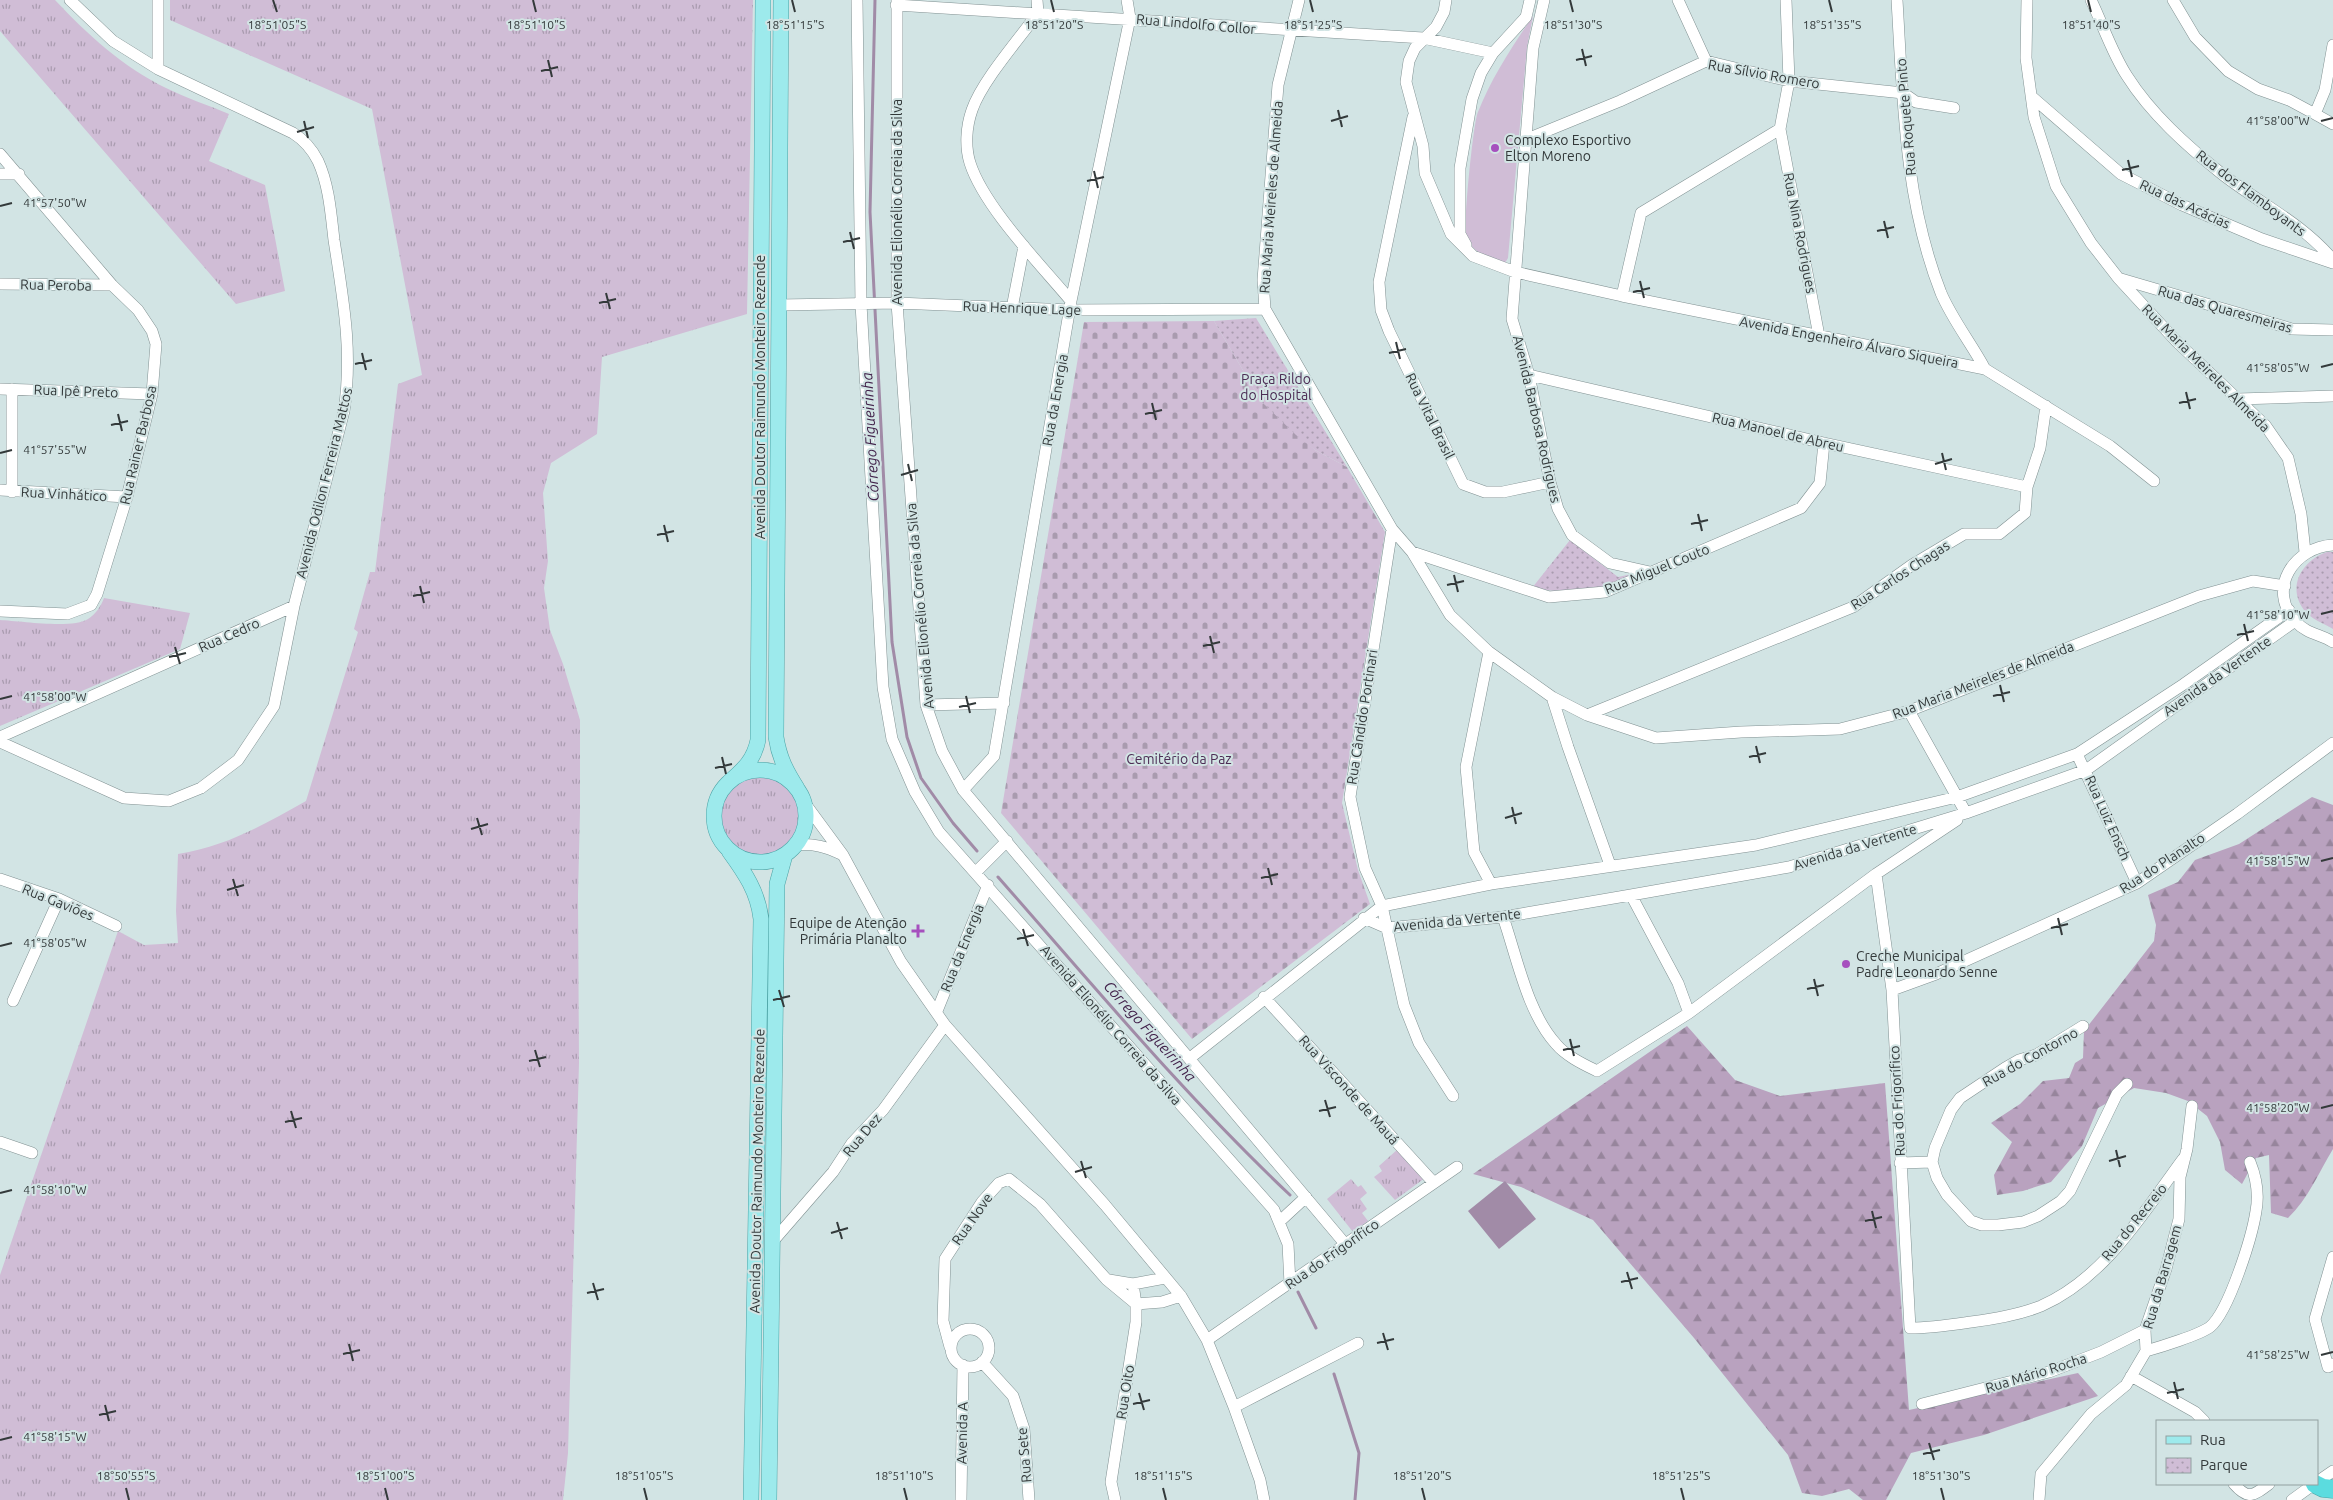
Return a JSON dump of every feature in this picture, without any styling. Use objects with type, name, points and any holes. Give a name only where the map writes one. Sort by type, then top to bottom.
[{"type":"highway","points":[[2318,1485],[2333,1490]]},
{"type":"highway","points":[[2321,1500],[2333,1490]]},
{"type":"main road","name":"Avenida Doutor Raimundo Monteiro Rezende","points":[[751,1500],[761,919],[759,901],[750,882],[720,839],[714,824],[714,816],[719,794],[728,782],[746,768],[756,754],[758,740],[764,0]]},
{"type":"main road","name":"Avenida Doutor Raimundo Monteiro Rezende","points":[[769,1500],[774,1240],[777,884],[791,850],[803,832],[806,817],[801,795],[784,768],[778,753],[776,737],[781,0]]},
{"type":"main road","points":[[728,782],[740,774],[752,770],[766,770],[783,776],[801,795]]},
{"type":"main road","points":[[729,850],[741,858],[754,862],[767,862],[791,850]]},
{"type":"street","name":"Avenida Odilon Ferreira Mattos","points":[[0,742],[124,798],[169,801],[201,788],[238,760],[274,706],[294,606],[344,411],[349,381],[347,321],[327,192],[318,162],[303,139],[158,69],[113,41],[70,0]]},
{"type":"street","points":[[158,0],[158,69]]},
{"type":"street","name":"Avenida Elionélio Correia da Silva","points":[[857,0],[861,304],[884,687],[892,739],[915,792],[938,832],[988,885],[1274,1210],[1288,1244],[1290,1284]]},
{"type":"street","points":[[1037,0],[1038,13],[978,98],[970,119],[967,137],[970,162],[986,195],[1071,305]]},
{"type":"street","name":"Rua da Energia","points":[[963,790],[994,756],[1071,305],[1130,18],[1127,0]]},
{"type":"street","name":"Rua Maria Meireles de Almeida","points":[[1299,0],[1278,84],[1263,280],[1265,309],[1392,529],[1412,552],[1450,615],[1489,652],[1552,697],[1587,715],[1656,738],[1741,732],[1840,730],[1909,711],[2199,596],[2253,581],[2285,586]]},
{"type":"street","points":[[1446,0],[1442,17],[1436,27],[1423,38],[1409,61],[1406,82],[1423,146],[1425,173],[1451,234],[1473,256]]},
{"type":"street","points":[[1520,0],[1526,17]]},
{"type":"street","points":[[1473,256],[1460,234],[1460,168],[1472,99],[1481,73],[1493,53],[1526,17],[1530,0]]},
{"type":"street","name":"Avenida Barbosa Rodrigues","points":[[1544,0],[1532,48],[1527,139],[1512,319],[1529,375],[1550,482],[1558,509],[1572,535],[1610,563],[1650,572]]},
{"type":"street","points":[[1678,0],[1706,61]]},
{"type":"street","points":[[1622,296],[1641,213],[1780,129],[1789,81],[1786,0]]},
{"type":"street","name":"Rua Roquete Pinto","points":[[1897,0],[1907,159],[1921,233],[1942,294],[1985,369]]},
{"type":"street","name":"Rua Maria Meireles Almeida","points":[[2027,0],[2026,58],[2034,116],[2056,186],[2091,243],[2119,279],[2177,342],[2265,425],[2288,458],[2301,514],[2305,552]]},
{"type":"street","name":"Rua dos Flamboyants","points":[[2091,0],[2126,74],[2147,104],[2173,132],[2223,174],[2288,219],[2333,262]]},
{"type":"street","points":[[2173,0],[2195,37],[2228,71],[2258,90],[2289,100],[2333,124]]},
{"type":"street","name":"Avenida Elionélio Correia da Silva","points":[[896,2],[897,303],[926,705],[942,751],[963,790],[1346,1245]]},
{"type":"street","name":"Rua Lindolfo Collor","points":[[896,2],[1290,31],[1423,38],[1493,53]]},
{"type":"street","points":[[2315,114],[2325,90],[2333,45]]},
{"type":"street","name":"Rua Sílvio Romero","points":[[1527,139],[1620,101],[1706,61],[1789,81],[1903,93],[1916,102],[1954,108]]},
{"type":"street","name":"Rua das Acácias","points":[[2032,97],[2121,174],[2182,205],[2253,235],[2333,262]]},
{"type":"street","name":"Rua Vital Brasil","points":[[1414,114],[1379,282],[1381,310],[1463,484],[1485,492],[1503,492],[1550,482]]},
{"type":"street","name":"Rua Nina Rodrigues","points":[[1780,129],[1819,336]]},
{"type":"street","name":"Rua Rainer Barbosa","points":[[0,154],[19,174],[112,286],[138,310],[152,330],[156,344],[152,394],[128,497],[97,594],[91,605],[67,614],[0,611]]},
{"type":"street","points":[[0,174],[19,174]]},
{"type":"street","points":[[1012,308],[1024,246]]},
{"type":"street","name":"Avenida Engenheiro Álvaro Siqueira","points":[[1473,256],[1515,272],[1622,296],[1985,369],[2110,446],[2154,481]]},
{"type":"street","name":"Rua das Quaresmeiras","points":[[2119,279],[2292,329],[2333,330]]},
{"type":"street","name":"Rua Peroba","points":[[0,284],[112,286]]},
{"type":"street","name":"Rua Henrique Lage","points":[[779,305],[897,303],[1012,308],[1071,305],[1265,309]]},
{"type":"street","name":"Rua Manoel de Abreu","points":[[1529,375],[1824,443],[2028,487]]},
{"type":"street","name":"Rua Ipê Preto","points":[[0,389],[152,394]]},
{"type":"street","points":[[6,491],[12,389]]},
{"type":"street","points":[[2238,399],[2333,396]]},
{"type":"street","name":"Rua Carlos Chagas","points":[[1587,715],[1853,607],[1912,565],[1964,534],[1999,534],[2025,513],[2028,487],[2040,448],[2046,406]]},
{"type":"street","name":"Rua Miguel Couto","points":[[1412,552],[1549,597],[1605,592],[1801,508],[1820,483],[1824,443]]},
{"type":"street","name":"Rua Vinhático","points":[[6,491],[128,497]]},
{"type":"street","name":"Rua Cândido Portinari","points":[[1392,529],[1350,797],[1365,868],[1382,906],[1404,1005],[1416,1036],[1452,1096]]},
{"type":"street","points":[[2330,640],[2315,635],[2295,621],[2285,598],[2285,586],[2292,567],[2305,552],[2320,546],[2333,545]]},
{"type":"street","name":"Rua Cedro","points":[[0,737],[294,606]]},
{"type":"street","name":"Avenida da Vertente","points":[[1190,1058],[1264,997],[1382,906],[1491,884],[1756,845],[1957,797],[2077,754],[2184,684],[2289,610]]},
{"type":"street","name":"Avenida da Vertente","points":[[1364,918],[1387,928],[1503,917],[1631,895],[1789,867],[1966,814],[2086,770],[2295,621]]},
{"type":"street","points":[[1489,652],[1466,767],[1474,852],[1491,884]]},
{"type":"street","points":[[1552,697],[1610,866]]},
{"type":"street","points":[[926,705],[1004,703]]},
{"type":"street","points":[[1503,917],[1536,1017],[1556,1045],[1582,1064],[1597,1071],[1689,1013],[1876,874],[1966,814],[1909,711]]},
{"type":"street","name":"Rua do Planalto","points":[[1892,990],[1945,970],[2137,883],[2237,814],[2333,743]]},
{"type":"street","name":"Rua Luiz Ensch","points":[[2077,754],[2137,883]]},
{"type":"street","points":[[801,795],[843,855],[900,962],[945,1025],[1105,1204],[1181,1296],[1207,1340],[1234,1407],[1260,1480],[1264,1500]]},
{"type":"street","points":[[976,872],[1007,841]]},
{"type":"street","points":[[791,850],[809,844],[824,846],[843,855]]},
{"type":"street","name":"Rua do Frigorífico","points":[[1876,874],[1892,990],[1910,1328]]},
{"type":"street","name":"Rua Gaviões","points":[[0,879],[59,899],[116,926]]},
{"type":"street","name":"Rua da Energia","points":[[937,1012],[988,885]]},
{"type":"street","points":[[1631,895],[1678,983],[1689,1013]]},
{"type":"street","points":[[13,1002],[59,899]]},
{"type":"street","name":"Rua Visconde de Mauá","points":[[1264,997],[1434,1182]]},
{"type":"street","name":"Rua Dez","points":[[774,1240],[833,1172],[852,1144],[883,1110],[945,1025]]},
{"type":"street","name":"Rua do Contorno","points":[[1932,1162],[1939,1136],[1960,1098],[2005,1068],[2019,1060],[2036,1055],[2083,1026]]},
{"type":"street","points":[[1900,1163],[1932,1162],[1937,1178],[1947,1195],[1971,1221],[1982,1225],[1998,1226],[2023,1222],[2051,1208],[2070,1191],[2117,1094],[2127,1084]]},
{"type":"street","name":"Rua da Barragem","points":[[2146,1351],[2145,1330],[2166,1269],[2179,1219],[2180,1177],[2187,1149],[2192,1106]]},
{"type":"street","points":[[0,1142],[32,1153]]},
{"type":"street","name":"Rua do Recreio","points":[[1910,1328],[1934,1328],[1999,1318],[2041,1306],[2060,1295],[2083,1280],[2108,1256],[2130,1231],[2183,1159]]},
{"type":"street","points":[[2039,1500],[2041,1474],[2091,1414],[2126,1385],[2146,1351],[2209,1328],[2219,1317],[2234,1284],[2256,1211],[2256,1189],[2250,1162]]},
{"type":"street","name":"Rua do Frigorífico","points":[[1207,1340],[1457,1167]]},
{"type":"street","name":"Rua Nove","points":[[950,1347],[943,1321],[945,1259],[982,1202],[998,1182],[1009,1179],[1040,1204],[1107,1280],[1136,1304]]},
{"type":"street","points":[[1279,1222],[1306,1197]]},
{"type":"street","points":[[2330,1366],[2315,1319],[2333,1257]]},
{"type":"street","points":[[1107,1280],[1133,1284],[1165,1278]]},
{"type":"street","name":"Rua Oito","points":[[1115,1500],[1111,1482],[1136,1322],[1133,1284]]},
{"type":"street","points":[[1136,1304],[1162,1302],[1181,1296]]},
{"type":"street","points":[[965,1328],[978,1330],[987,1339],[989,1345],[986,1357],[982,1362],[973,1367],[963,1366],[954,1358],[950,1347],[955,1335],[959,1331],[965,1328]]},
{"type":"street","name":"Rua Mário Rocha","points":[[1922,1404],[2049,1372],[2101,1352],[2145,1330]]},
{"type":"street","points":[[1234,1407],[1358,1343]]},
{"type":"street","name":"Rua Sete","points":[[982,1362],[1013,1396],[1024,1429],[1028,1500]]},
{"type":"street","name":"Avenida A","points":[[961,1500],[963,1366]]},
{"type":"street","points":[[2132,1376],[2195,1412],[2203,1420]]},
{"type":"street","points":[[2318,1481],[2333,1471]]},
{"type":"street","points":[[2235,1485],[2242,1493],[2249,1495],[2256,1493],[2267,1485]]},
{"type":"street","points":[[2292,1500],[2312,1485]]},
{"type":"green space","points":[[0,0],[55,0],[106,49],[150,80],[174,92],[229,114],[209,161],[265,185],[285,291],[236,304],[0,31]]},
{"type":"green space","points":[[170,0],[753,0],[747,314],[602,357],[597,434],[551,463],[543,493],[548,561],[544,588],[550,630],[563,664],[580,720],[579,1063],[568,1453],[563,1500],[0,1500],[0,1275],[118,931],[144,945],[178,943],[176,911],[178,854],[213,846],[245,834],[306,801],[358,632],[354,629],[370,572],[375,572],[398,384],[422,375],[372,109],[170,20]]},
{"type":"green space","name":"Complexo Esportivo Elton Moreno","points":[[1533,16],[1527,47],[1508,258],[1505,263],[1493,260],[1477,251],[1466,237],[1471,154],[1478,112],[1503,62]]},
{"type":"green space","name":"Praça Rildo do Hospital","points":[[1256,318],[1347,467],[1315,450],[1296,435],[1261,401],[1214,321]]},
{"type":"green space","name":"Cemitério da Paz","points":[[1214,321],[1261,401],[1315,450],[1347,467],[1385,532],[1342,803],[1358,870],[1370,904],[1192,1039],[1001,813],[1084,322]]},
{"type":"green space","points":[[1570,540],[1618,577],[1632,574],[1612,586],[1585,591],[1556,591],[1532,588]]},
{"type":"green space","points":[[2327,552],[2333,552],[2333,629],[2304,610],[2297,592],[2297,583],[2304,568],[2318,556]]},
{"type":"green space","points":[[104,598],[190,613],[180,649],[0,726],[0,620],[59,624],[81,622],[93,615],[100,607]]},
{"type":"green space","points":[[760,776],[775,779],[788,788],[797,801],[800,816],[797,831],[788,844],[775,853],[760,856],[745,853],[732,844],[723,831],[720,816],[723,801],[732,788],[745,779]]},
{"type":"green space","points":[[2312,797],[2333,805],[2333,1149],[2295,1211],[2288,1218],[2271,1213],[2269,1155],[2256,1158],[2242,1184],[2225,1170],[2220,1142],[2207,1116],[2188,1101],[2166,1093],[2134,1088],[2098,1108],[2082,1146],[2051,1182],[2023,1191],[1997,1195],[1994,1175],[2012,1142],[1991,1123],[2020,1104],[2043,1081],[2069,1078],[2075,1063],[2083,1058],[2084,1031],[2154,941],[2156,925],[2148,895],[2178,882],[2195,860],[2239,844]]},
{"type":"green space","points":[[1687,1026],[1735,1080],[1780,1096],[1885,1083],[1909,1410],[2078,1373],[2098,1396],[1984,1435],[1911,1453],[1886,1500],[1863,1500],[1849,1489],[1822,1496],[1802,1493],[1788,1455],[1694,1338],[1593,1220],[1521,1187],[1473,1174]]},
{"type":"green space","points":[[1398,1149],[1425,1178],[1395,1200],[1374,1177],[1382,1171],[1379,1166]]},
{"type":"green space","points":[[1351,1179],[1358,1187],[1361,1185],[1367,1193],[1360,1199],[1367,1209],[1362,1213],[1368,1221],[1353,1232],[1327,1199]]},
{"type":"shaded area","points":[[1505,1181],[1536,1219],[1499,1249],[1468,1211]]},
{"type":"waterway","name":"Córrego Figueirinha","points":[[875,0],[870,212],[892,642],[907,737],[921,778],[953,823],[977,851]]},
{"type":"waterway","name":"Córrego Figueirinha","points":[[998,877],[1104,999],[1213,1119],[1290,1195]]},
{"type":"waterway","name":"Córrego Figueirinha","points":[[1298,1292],[1316,1328]]},
{"type":"waterway","name":"Córrego Figueirinha","points":[[1334,1374],[1359,1453],[1355,1500]]},
{"type":"place","name":"Complexo Esportivo Elton Moreno","points":[[1495,148]]},
{"type":"place","name":"Equipe de Atenção Primária Planalto","points":[[918,931]]},
{"type":"place","name":"Creche Municipal Padre Leonardo Senne","points":[[1846,964]]}]
